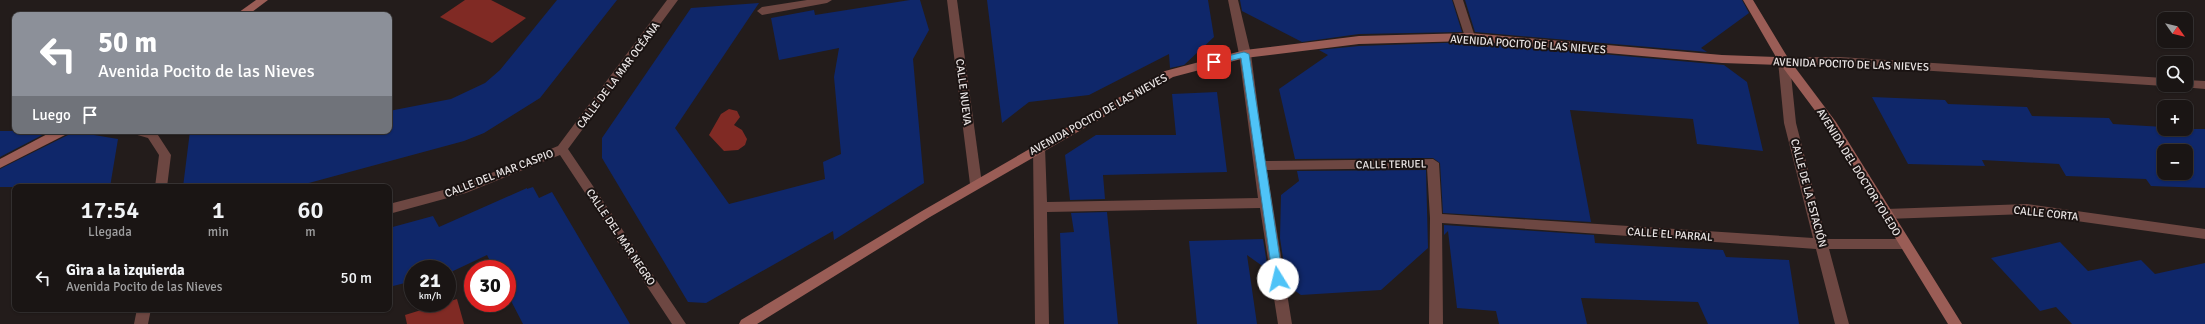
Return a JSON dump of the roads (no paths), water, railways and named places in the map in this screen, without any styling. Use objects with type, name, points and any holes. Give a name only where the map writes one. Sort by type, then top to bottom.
[{"type":"street","points":[[245,12],[263,0]]},
{"type":"street","name":"CALLE DE LA MAR OCÉANA","points":[[562,149],[673,0]]},
{"type":"street","points":[[762,11],[827,0]]},
{"type":"street","name":"CALLE NUEVA","points":[[952,0],[976,184]]},
{"type":"street","points":[[1232,0],[1244,54],[1261,166],[1265,203],[1285,324]]},
{"type":"street","points":[[1458,0],[1470,37]]},
{"type":"street","name":"AVENIDA DEL DOCTOR TOLEDO","points":[[1748,0],[1784,61],[1832,125],[1904,244],[1955,324]]},
{"type":"street","name":"AVENIDA POCITO DE LAS NIEVES","points":[[746,324],[976,184],[1169,74],[1244,54],[1359,40],[1470,37],[1722,59],[1840,61],[2157,82]]},
{"type":"street","name":"CALLE DE LA ESTACIÓN","points":[[1784,61],[1790,123],[1823,244],[1842,324]]},
{"type":"street","points":[[2193,84],[2205,85]]},
{"type":"street","points":[[0,164],[57,134]]},
{"type":"street","points":[[148,134],[152,135],[165,155],[161,184]]},
{"type":"street","points":[[1038,148],[1041,207],[1042,324]]},
{"type":"street","name":"CALLE DEL MAR CASPIO","points":[[392,208],[462,190],[562,149]]},
{"type":"street","name":"CALLE DEL MAR NEGRO","points":[[562,149],[679,324]]},
{"type":"street","name":"CALLE TERUEL","points":[[1261,166],[1432,163],[1436,218],[1436,324]]},
{"type":"street","points":[[1041,207],[1265,203]]},
{"type":"street","name":"CALLE CORTA","points":[[1886,214],[2027,209],[2205,234]]},
{"type":"street","name":"CALLE EL PARRAL","points":[[1436,218],[1823,244],[1904,244]]},
{"type":"street","points":[[141,324],[143,312]]}]
